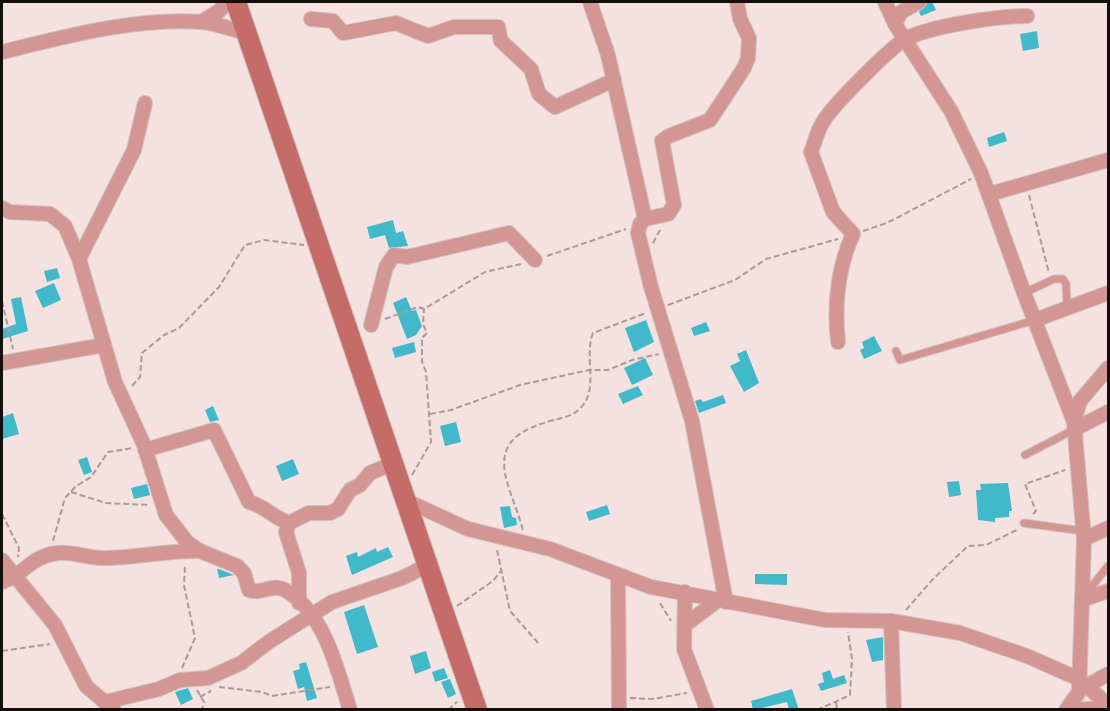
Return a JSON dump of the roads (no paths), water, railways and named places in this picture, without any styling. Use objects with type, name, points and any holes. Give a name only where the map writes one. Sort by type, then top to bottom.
[{"type":"main road","points":[[236,2],[477,710]]},
{"type":"street","points":[[201,22],[219,12],[228,2]]},
{"type":"street","points":[[590,2],[614,80],[642,221],[638,233],[657,309],[692,421],[722,601]]},
{"type":"street","points":[[642,221],[668,214],[674,205],[662,141],[710,120],[748,58],[749,38],[740,19],[737,2]]},
{"type":"street","points":[[885,2],[895,24],[951,111],[981,173],[1075,425],[1084,535],[1083,683],[1066,710]]},
{"type":"street","points":[[895,24],[901,12],[919,2]]},
{"type":"street","points":[[838,342],[834,305],[845,251],[853,234],[833,212],[811,152],[823,121],[859,81],[905,40],[943,28],[1009,16],[1027,16]]},
{"type":"street","points":[[311,19],[333,21],[343,33],[396,22],[428,36],[454,27],[498,27],[501,41],[531,69],[539,94],[555,107],[614,80]]},
{"type":"street","points":[[2,52],[56,38],[125,27],[201,22],[245,33]]},
{"type":"street","points":[[79,259],[134,150],[145,104]]},
{"type":"street","points":[[990,194],[1108,160]]},
{"type":"street","points":[[2,208],[10,212],[50,213],[65,226],[79,259],[120,395],[145,448],[166,515],[176,530],[200,551],[237,566],[244,573],[249,590],[253,592],[274,587],[283,589],[313,616],[343,687],[350,710]]},
{"type":"street","points":[[371,325],[386,267],[394,255],[407,257],[509,233],[535,260]]},
{"type":"street","points":[[1035,320],[1108,292]]},
{"type":"street","points":[[8,361],[104,345]]},
{"type":"street","points":[[1075,425],[1080,401],[1108,369]]},
{"type":"street","points":[[1075,425],[1108,412]]},
{"type":"street","points":[[145,448],[214,430],[249,502],[262,505],[278,521],[289,523],[309,513],[330,513],[338,509],[350,490],[360,485],[370,473],[394,463]]},
{"type":"street","points":[[405,495],[468,529],[527,543],[579,559],[651,587],[825,620],[891,621],[960,633],[1027,656],[1083,683],[1108,707]]},
{"type":"street","points":[[289,523],[286,532],[299,573],[299,603]]},
{"type":"street","points":[[1084,535],[1108,528]]},
{"type":"street","points":[[2,582],[32,560],[58,553],[107,558],[200,551]]},
{"type":"street","points":[[2,560],[55,625],[86,686],[110,706],[186,680],[208,678],[235,666],[270,641],[348,595],[402,578],[428,565]]},
{"type":"street","points":[[618,574],[618,703]]},
{"type":"street","points":[[1082,600],[1108,591]]},
{"type":"street","points":[[685,592],[684,641],[707,710]]},
{"type":"street","points":[[685,626],[722,601]]},
{"type":"street","points":[[891,621],[894,710]]},
{"type":"street","points":[[1083,683],[1108,674]]},
{"type":"street","points":[[1071,710],[1108,707]]},
{"type":"lane","points":[[1024,293],[1054,279],[1063,279],[1066,284],[1067,307]]},
{"type":"lane","points":[[896,351],[900,360],[1035,320]]},
{"type":"lane","points":[[1025,455],[1075,425]]},
{"type":"lane","points":[[1024,523],[1084,535]]},
{"type":"lane","points":[[1082,600],[1108,566]]}]
